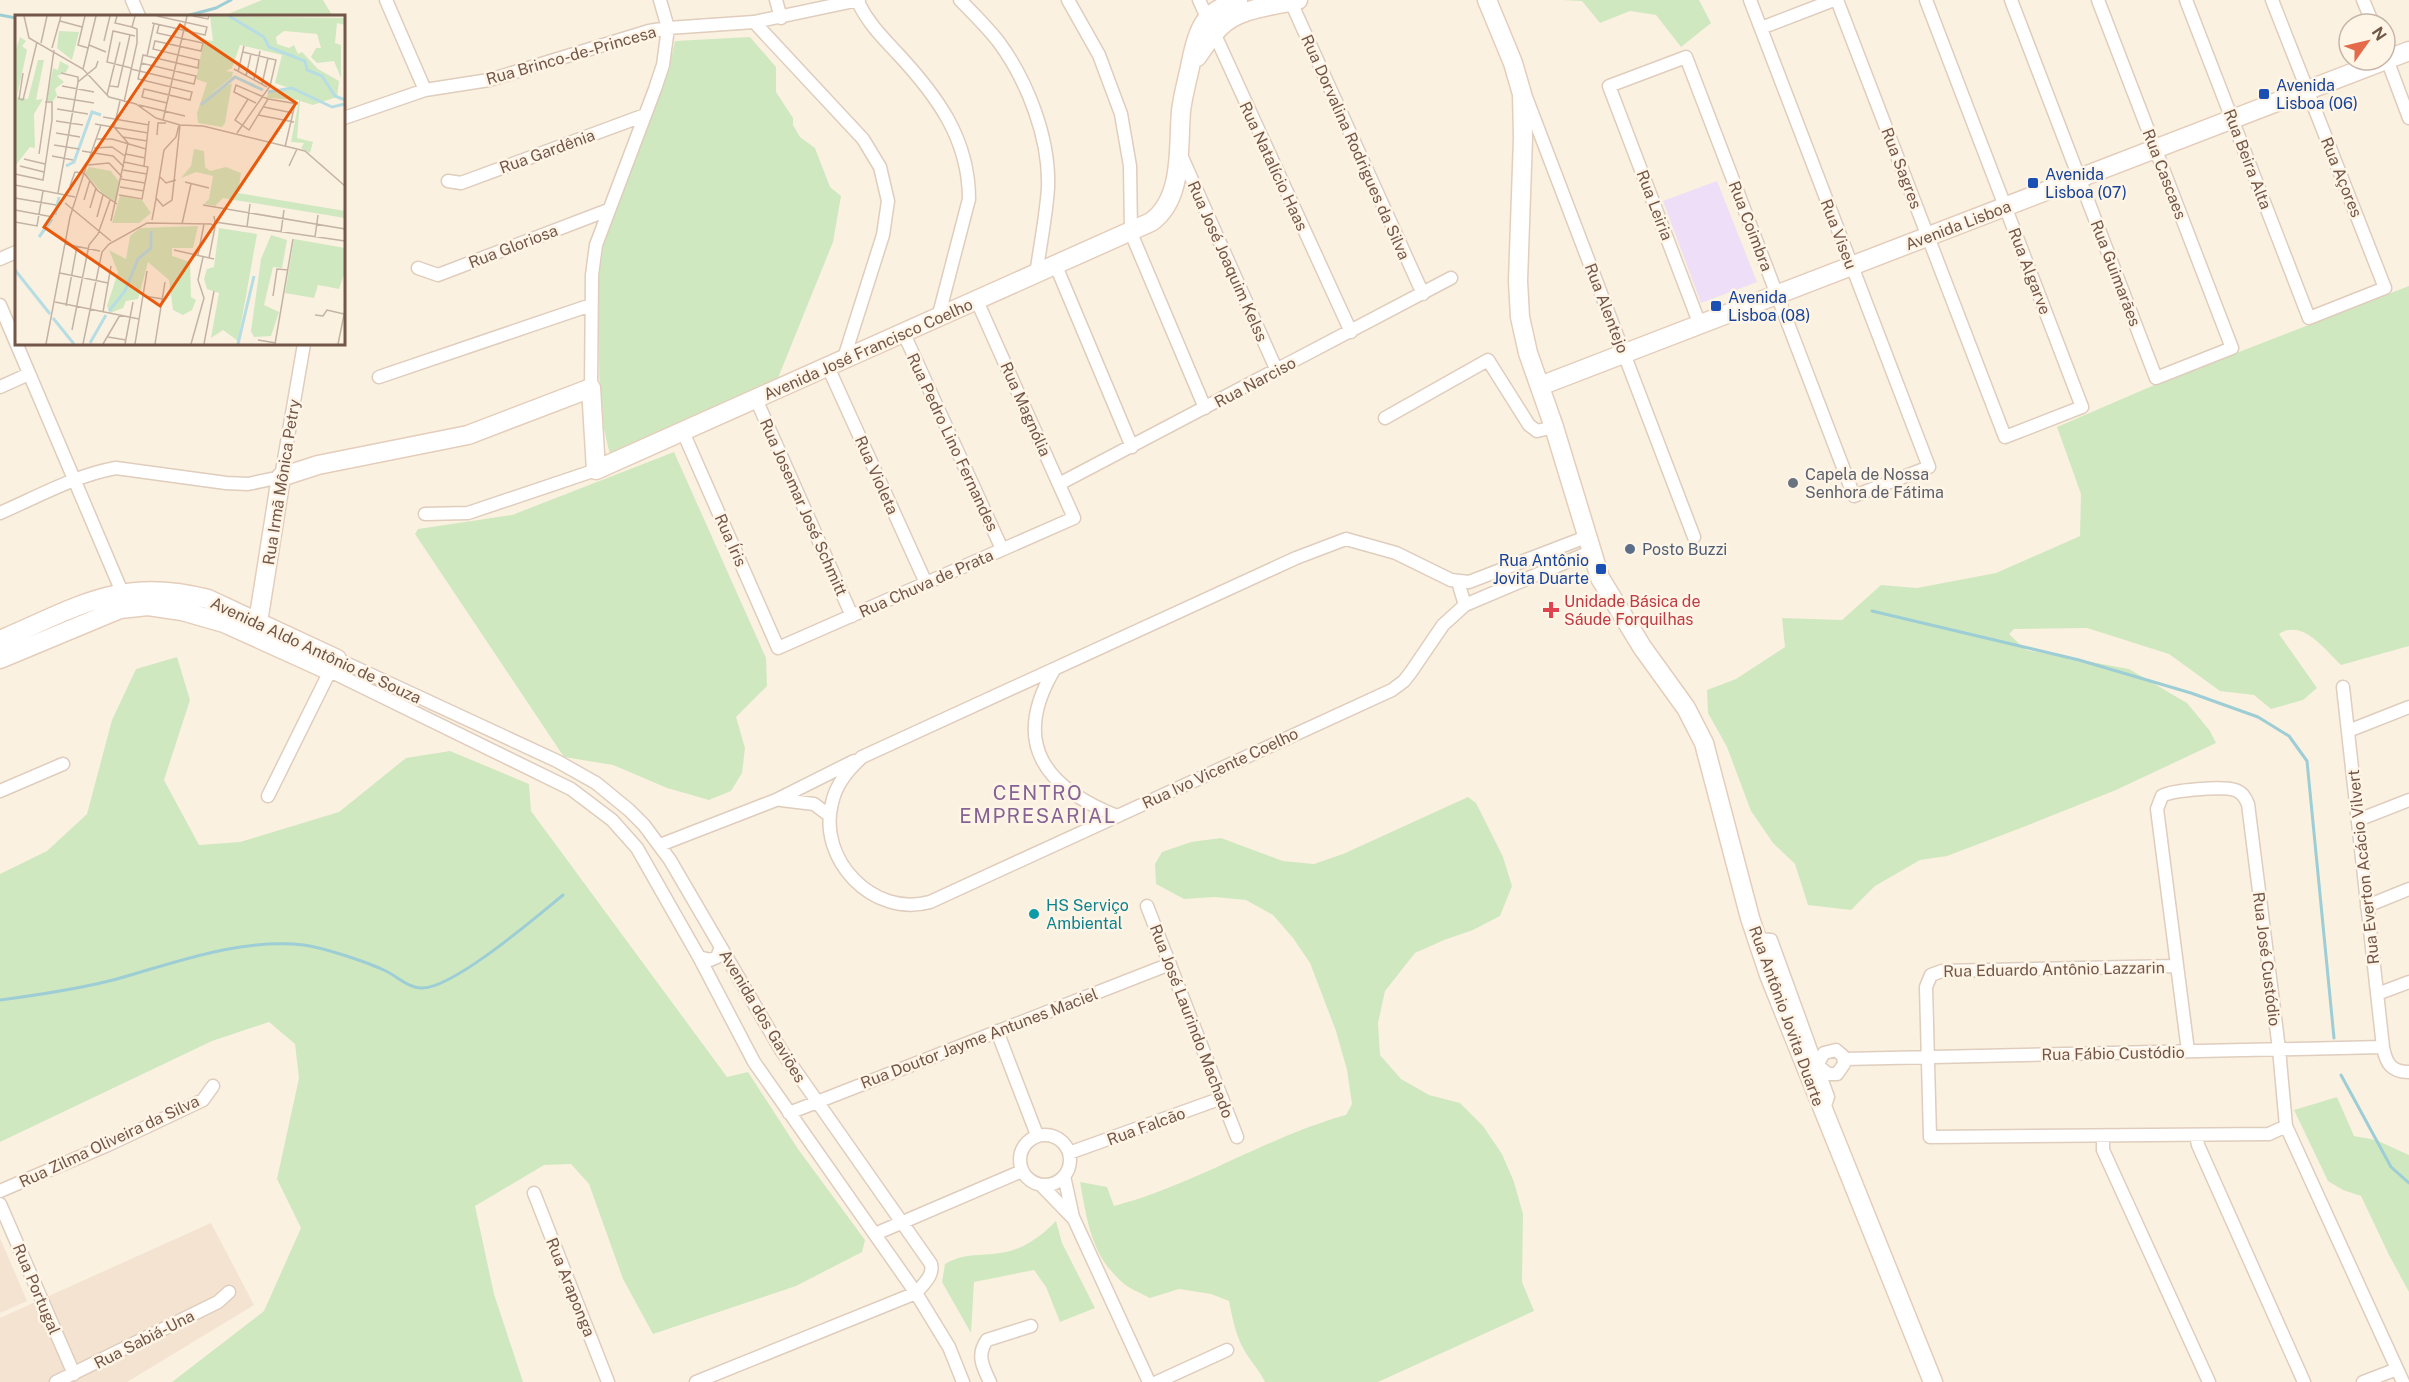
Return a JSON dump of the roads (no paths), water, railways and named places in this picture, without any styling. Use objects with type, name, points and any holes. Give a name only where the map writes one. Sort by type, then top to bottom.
[{"type":"street","points":[[132,0],[139,15]]},
{"type":"street","points":[[386,0],[425,90]]},
{"type":"street","points":[[596,470],[591,388],[591,305],[596,245],[663,65],[668,28],[660,0]]},
{"type":"street","points":[[776,0],[782,18]]},
{"type":"street","points":[[858,0],[866,19],[933,94],[949,120],[963,153],[968,175],[969,199],[938,318]]},
{"type":"street","name":"Rua Brinco-de-Princesa","points":[[345,118],[425,90],[489,80],[649,31],[782,18],[858,0]]},
{"type":"street","points":[[960,0],[1004,50],[1024,88],[1041,132],[1048,187],[1035,275]]},
{"type":"street","points":[[1068,0],[1099,55],[1121,114],[1130,165],[1131,233],[1205,408]]},
{"type":"street","name":"Rua Natalício Haas","points":[[1199,0],[1351,332]]},
{"type":"street","points":[[1211,26],[1238,0]]},
{"type":"street","name":"Rua Antônio Jovita Duarte","points":[[1487,0],[1519,80],[1523,107],[1518,298],[1525,343],[1554,427],[1588,544],[1600,578],[1611,599],[1686,708],[1696,727],[1711,768],[1757,939],[1772,983],[1822,1112],[1933,1382]]},
{"type":"street","name":"Rua Viseu","points":[[1750,0],[1929,467],[1854,496]]},
{"type":"street","points":[[1761,28],[1835,0]]},
{"type":"street","name":"Rua Sagres","points":[[1835,0],[2005,437]]},
{"type":"street","name":"Rua Algarve","points":[[1926,0],[2082,407],[2005,437]]},
{"type":"street","name":"Rua Guimarães","points":[[2011,0],[2156,378]]},
{"type":"street","name":"Rua Cascaes","points":[[2098,0],[2232,348],[2156,378]]},
{"type":"street","name":"Rua Beira Alta","points":[[2186,0],[2234,119],[2308,318]]},
{"type":"street","name":"Rua Açores","points":[[2272,0],[2385,288],[2308,318]]},
{"type":"street","name":"Avenida José Francisco Coelho","points":[[425,514],[468,513],[596,470],[1131,233],[1156,219],[1166,206],[1175,180],[1181,109],[1196,40],[1211,26],[1276,3],[1293,1]]},
{"type":"street","name":"Rua Dorvalina Rodrigues da Silva","points":[[1293,1],[1423,294]]},
{"type":"street","points":[[754,22],[863,139],[876,158],[884,178],[888,201],[883,235],[835,364]]},
{"type":"street","name":"Rua Leiria","points":[[1686,57],[1609,86],[1700,325]]},
{"type":"street","name":"Rua Coimbra","points":[[1686,57],[1854,496]]},
{"type":"street","name":"Avenida Lisboa","points":[[1540,386],[2234,119],[2350,72]]},
{"type":"street","points":[[2392,72],[2409,118]]},
{"type":"street","name":"Rua Alentejo","points":[[1519,80],[1694,537]]},
{"type":"street","name":"Rua Gardênia","points":[[448,181],[461,183],[645,115]]},
{"type":"street","points":[[1522,159],[1532,150],[1546,151]]},
{"type":"street","name":"Rua José Joaquim Kelss","points":[[1179,151],[1277,371]]},
{"type":"street","name":"Rua Gloriosa","points":[[418,268],[438,275],[608,210]]},
{"type":"street","points":[[0,259],[15,252]]},
{"type":"street","points":[[1056,266],[1132,447]]},
{"type":"street","name":"Rua Narciso","points":[[1059,484],[1451,278]]},
{"type":"street","name":"Rua Magnólia","points":[[977,301],[1074,518]]},
{"type":"street","points":[[0,305],[15,340]]},
{"type":"street","points":[[379,377],[591,305]]},
{"type":"street","name":"Rua Pedro Lino Fernandes","points":[[904,334],[1002,549]]},
{"type":"street","points":[[17,345],[122,592]]},
{"type":"street","name":"Rua Irmã Mônica Petry","points":[[258,622],[304,345]]},
{"type":"street","points":[[1384,418],[1488,360],[1529,425],[1537,431],[1554,427]]},
{"type":"street","name":"Rua Violeta","points":[[835,364],[926,583]]},
{"type":"street","points":[[0,387],[30,374]]},
{"type":"street","points":[[0,513],[74,481],[103,470],[116,468],[248,484],[281,477],[318,465],[468,435],[591,388]]},
{"type":"street","name":"Rua Josemar José Schmitt","points":[[756,399],[852,616]]},
{"type":"street","name":"Rua Íris","points":[[683,432],[778,648]]},
{"type":"street","name":"Rua Chuva de Prata","points":[[778,648],[1074,518]]},
{"type":"street","name":"Rua Ivo Vicente Coelho","points":[[660,845],[776,800],[862,757],[1296,558],[1346,539],[1396,553],[1458,582]]},
{"type":"street","points":[[1466,605],[1458,582],[1476,580],[1588,544]]},
{"type":"street","name":"Rua Ivo Vicente Coelho","points":[[862,757],[851,767],[836,789],[831,804],[830,830],[838,855],[855,881],[880,898],[893,904],[919,905],[948,894],[1392,690],[1412,672],[1443,625],[1466,605],[1588,544]]},
{"type":"street","name":"Avenida Aldo Antônio de Souza","points":[[0,640],[98,598],[122,592],[149,590],[187,594],[216,603],[258,622],[334,665],[550,779]]},
{"type":"street","name":"Avenida Aldo Antônio de Souza","points":[[0,659],[120,609],[148,606],[182,611],[224,623],[334,665],[557,760]]},
{"type":"street","points":[[268,796],[334,665]]},
{"type":"street","points":[[1054,670],[1046,684],[1038,708],[1037,743],[1041,759],[1049,772],[1066,790],[1088,804],[1117,816]]},
{"type":"street","name":"Rua Everton Acácio Vilvert","points":[[2343,687],[2383,1047]]},
{"type":"street","points":[[2348,731],[2409,707]]},
{"type":"street","name":"Avenida dos Gaviões","points":[[557,760],[609,793],[630,810],[660,845],[781,1050],[931,1264],[932,1270],[916,1293]]},
{"type":"street","points":[[0,791],[63,764]]},
{"type":"street","name":"Avenida dos Gaviões","points":[[550,779],[599,808],[637,848],[699,957],[754,1062],[916,1293],[949,1347],[963,1382]]},
{"type":"street","name":"Rua José Custódio","points":[[2177,966],[2157,809],[2162,796],[2172,792],[2229,789],[2242,794],[2248,804],[2279,1049],[2286,1126],[2403,1382]]},
{"type":"street","points":[[599,808],[598,801],[609,793]]},
{"type":"street","name":"Rua Ivo Vicente Coelho","points":[[776,800],[794,800],[814,804],[830,816]]},
{"type":"street","points":[[2358,820],[2409,800]]},
{"type":"street","points":[[2367,906],[2409,890]]},
{"type":"street","name":"Rua José Laurindo Machado","points":[[1147,906],[1237,1137]]},
{"type":"street","points":[[1757,939],[1771,940],[1828,1097],[1822,1112]]},
{"type":"street","points":[[699,957],[710,960],[717,957],[721,946]]},
{"type":"street","name":"Rua Doutor Jayme Antunes Maciel","points":[[789,1113],[1170,964]]},
{"type":"street","points":[[2177,966],[2188,1051]]},
{"type":"street","name":"Rua Eduardo Antônio Lazzarin","points":[[1928,1058],[1926,987],[1931,975],[1942,971],[2177,966]]},
{"type":"street","points":[[2377,994],[2409,982]]},
{"type":"street","points":[[997,1031],[1037,1135]]},
{"type":"street","points":[[2383,1047],[2385,1059],[2390,1067],[2398,1072],[2409,1071]]},
{"type":"street","name":"Rua Fábio Custódio","points":[[1844,1059],[2383,1047]]},
{"type":"street","points":[[1828,1050],[1836,1050],[1844,1059],[1843,1068],[1837,1074],[1828,1074],[1817,1065],[1821,1056],[1828,1050]]},
{"type":"street","points":[[1928,1058],[1930,1137],[2269,1134],[2286,1126]]},
{"type":"street","name":"Rua Zilma Oliveira da Silva","points":[[0,1191],[110,1144],[203,1100],[213,1086]]},
{"type":"street","name":"Rua Falcão","points":[[1069,1153],[1222,1098]]},
{"type":"street","points":[[1042,1186],[1058,1182],[1069,1169],[1069,1153],[1060,1140],[1045,1134],[1037,1135],[1023,1146],[1020,1154],[1022,1171],[1027,1178],[1042,1186],[1073,1217]]},
{"type":"street","points":[[2196,1135],[2198,1145],[2304,1382]]},
{"type":"street","points":[[2103,1136],[2103,1150],[2210,1382]]},
{"type":"street","points":[[875,1234],[903,1224],[1022,1171]]},
{"type":"street","points":[[1064,1176],[1073,1217],[1149,1382]]},
{"type":"street","name":"Rua Araponga","points":[[534,1193],[609,1382]]},
{"type":"street","name":"Rua Portugal","points":[[0,1204],[74,1374]]},
{"type":"street","name":"Rua Sabiá-Una","points":[[56,1382],[218,1302],[229,1292]]},
{"type":"street","points":[[696,1382],[916,1293]]},
{"type":"street","points":[[990,1382],[980,1354],[987,1340],[1031,1326]]},
{"type":"street","points":[[1157,1382],[1227,1350]]},
{"type":"street","points":[[2363,1382],[2397,1369]]},
{"type":"waterway","points":[[190,15],[216,8],[231,0]]},
{"type":"waterway","points":[[0,15],[15,18]]},
{"type":"waterway","points":[[1872,611],[2079,660],[2191,693],[2258,717],[2289,736],[2307,761],[2334,1038]]},
{"type":"waterway","points":[[0,1000],[103,983],[233,948],[280,944],[304,945],[346,956],[386,971],[413,987],[423,988],[437,985],[474,964],[563,895]]},
{"type":"waterway","points":[[2341,1075],[2391,1167],[2409,1183]]},
{"type":"place","name":"Avenida Lisboa (06)","points":[[2264,94]]},
{"type":"place","name":"Avenida Lisboa (07)","points":[[2033,183]]},
{"type":"place","name":"Avenida Lisboa (08)","points":[[1716,306]]},
{"type":"place","name":"Capela de Nossa Senhora de Fátima","points":[[1793,483]]},
{"type":"place","name":"Posto Buzzi","points":[[1630,549]]},
{"type":"place","name":"Rua Antônio Jovita Duarte","points":[[1601,569]]},
{"type":"place","name":"Unidade Básica de Sáude Forquilhas","points":[[1551,610]]},
{"type":"place","name":"HS Serviço Ambiental","points":[[1034,914]]},
{"type":"district","name":"CENTRO EMPRESARIAL","points":[[1038,804]]}]
